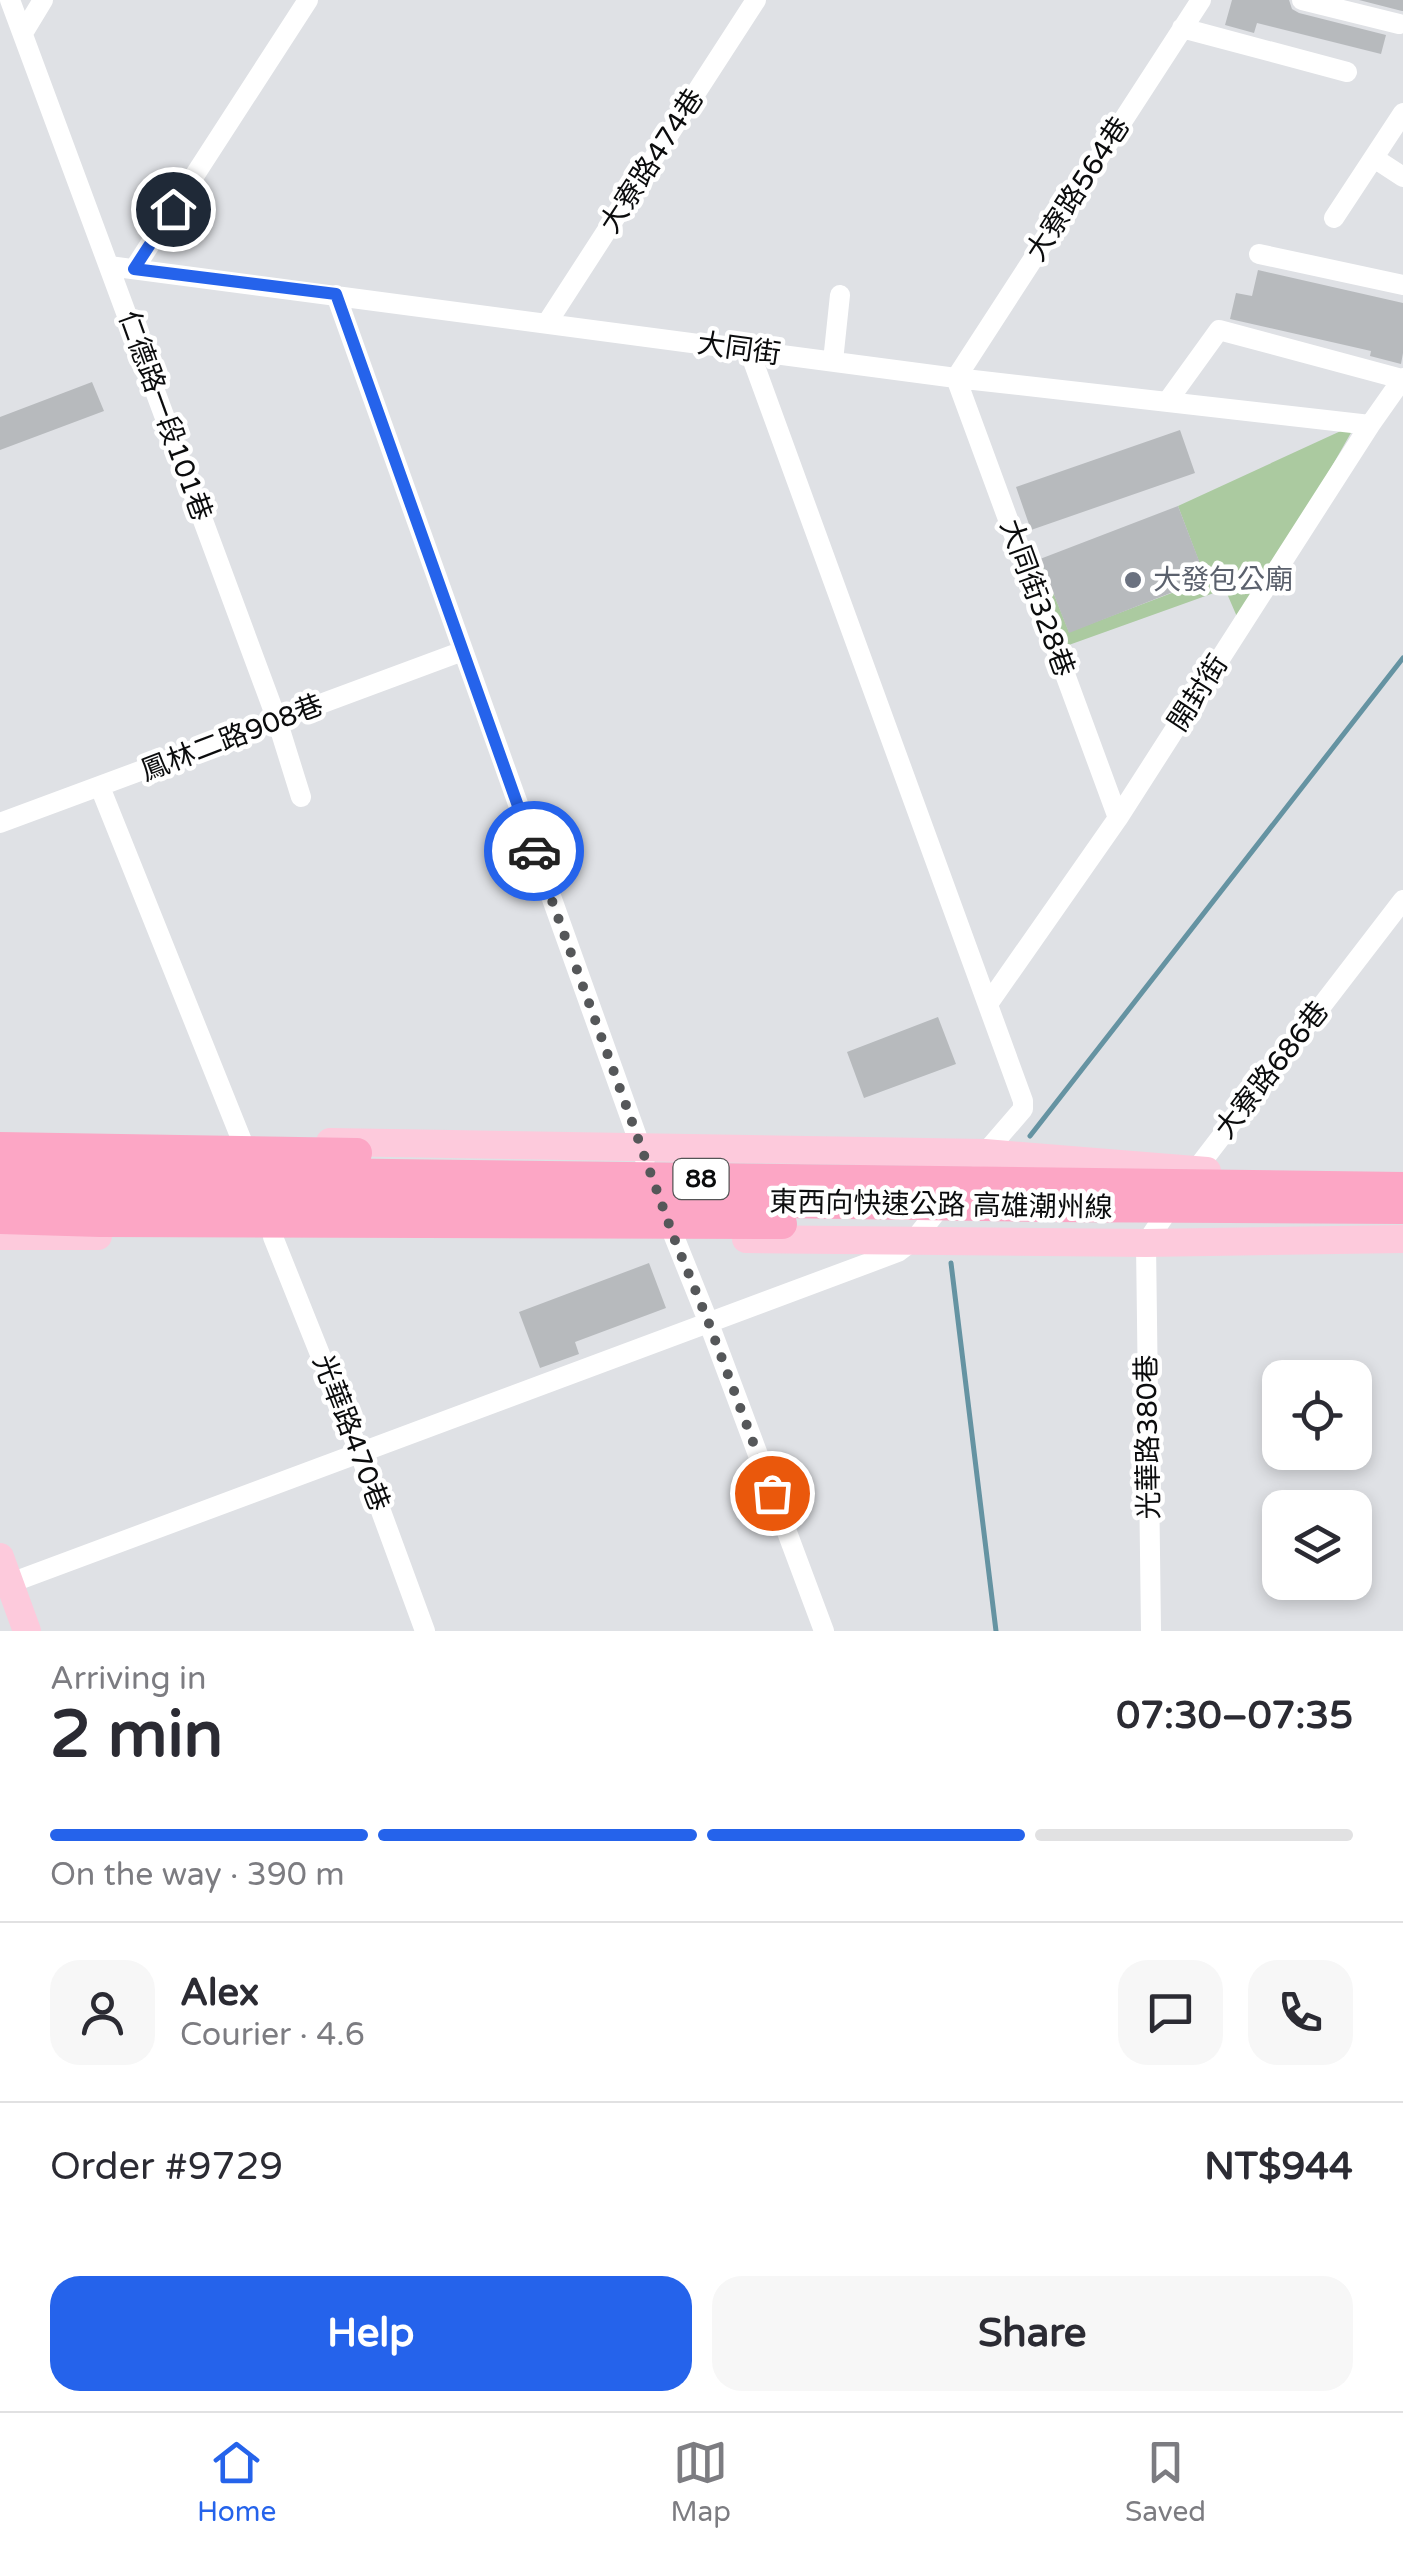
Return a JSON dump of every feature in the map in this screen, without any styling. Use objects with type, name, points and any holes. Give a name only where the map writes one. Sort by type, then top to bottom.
[{"type":"highway","points":[[0,1147],[808,1162],[1191,1178]]},
{"type":"highway","name":"東西向快速公路 高雄潮州線","points":[[0,1169],[1191,1178],[1400,1202]]},
{"type":"highway","name":"東西向快速公路 高雄潮州線","points":[[0,1192],[1066,1207],[1400,1202]]},
{"type":"highway","points":[[0,1220],[1032,1222],[1352,1216],[1400,1202]]},
{"type":"main road","points":[[0,1136],[985,1153],[1191,1178],[1403,1174]]},
{"type":"main road","points":[[0,1236],[1146,1244],[1403,1239]]},
{"type":"main road","points":[[3,1576],[27,1631]]},
{"type":"street","name":"仁德路一段101巷","points":[[10,0],[277,720],[301,797]]},
{"type":"street","points":[[22,33],[43,0]]},
{"type":"street","points":[[134,269],[308,0]]},
{"type":"street","name":"大寮路474巷","points":[[547,323],[756,0]]},
{"type":"street","name":"大寮路564巷","points":[[956,378],[1201,0]]},
{"type":"street","points":[[1302,0],[1399,24]]},
{"type":"street","points":[[1182,28],[1348,72]]},
{"type":"street","points":[[1334,218],[1403,114]]},
{"type":"street","points":[[1374,158],[1403,177]]},
{"type":"street","points":[[1259,254],[1403,285]]},
{"type":"street","name":"大同街","points":[[109,266],[956,378],[1370,426]]},
{"type":"street","points":[[336,294],[674,1238],[824,1631]]},
{"type":"street","points":[[834,362],[840,295]]},
{"type":"street","points":[[1167,402],[1220,330],[1402,378]]},
{"type":"street","points":[[3,1576],[360,1454],[898,1252],[914,1240],[1022,1110],[1024,1101],[749,350]]},
{"type":"street","name":"大同街328巷","points":[[956,378],[1118,818]]},
{"type":"street","name":"開封街","points":[[988,1004],[1118,818],[1402,378]]},
{"type":"street","name":"鳳林二路908巷","points":[[0,823],[463,651]]},
{"type":"street","points":[[100,786],[242,1141]]},
{"type":"street","name":"大寮路686巷","points":[[1146,1244],[1191,1178],[1403,900]]},
{"type":"street","name":"光華路470巷","points":[[274,1237],[426,1631]]},
{"type":"street","name":"光華路380巷","points":[[1146,1244],[1151,1631]]},
{"type":"street","points":[[1134,1631],[1151,1631]]},
{"type":"green space","points":[[1356,424],[1241,626],[1225,589],[1066,646],[1035,561],[1040,559],[1069,632],[1206,580],[1178,506]]},
{"type":"building","points":[[1232,0],[1289,0],[1292,9],[1299,13],[1386,35],[1381,54],[1257,23],[1254,33],[1225,25]]},
{"type":"building","points":[[1359,0],[1403,0],[1403,11],[1402,11]]},
{"type":"building","points":[[1258,270],[1403,303],[1401,364],[1370,356],[1371,351],[1230,319],[1236,293],[1252,296]]},
{"type":"building","points":[[92,382],[104,411],[0,450],[0,417]]},
{"type":"building","points":[[1180,430],[1195,473],[1031,530],[1016,487]]},
{"type":"building","name":"大發包公廟","points":[[1178,506],[1206,579],[1069,633],[1040,559]]},
{"type":"building","points":[[938,1017],[956,1064],[864,1098],[847,1052]]},
{"type":"building","points":[[649,1263],[666,1308],[575,1342],[579,1354],[540,1368],[519,1312]]},
{"type":"waterway","points":[[1030,1136],[1403,658]]},
{"type":"waterway","points":[[951,1263],[996,1631]]},
{"type":"way so far","points":[[534,851],[674,1238],[772,1493]]},
{"type":"place","name":"大發包公廟","points":[[1133,580]]},
{"type":"route","points":[[173,209],[134,269],[336,294],[534,851]]}]
